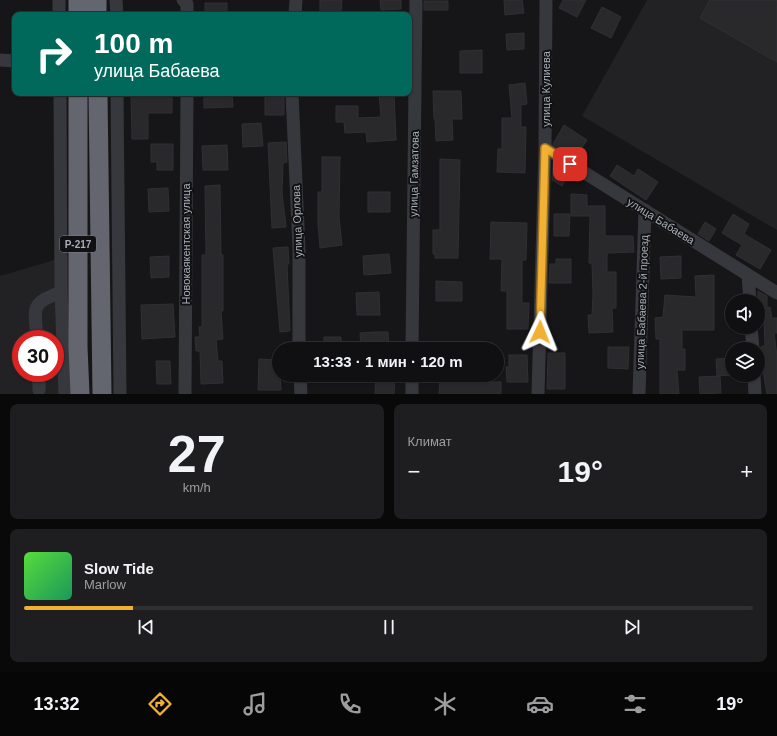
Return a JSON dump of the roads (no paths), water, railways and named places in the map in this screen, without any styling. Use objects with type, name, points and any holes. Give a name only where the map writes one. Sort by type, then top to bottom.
[{"type":"highway","points":[[78,0],[78,12]]},
{"type":"highway","points":[[97,0],[97,12]]},
{"type":"highway","name":"Р-217","points":[[78,96],[78,347],[80,394]]},
{"type":"highway","points":[[98,96],[102,394]]},
{"type":"street","points":[[59,0],[59,12]]},
{"type":"street","points":[[116,0],[117,12]]},
{"type":"street","points":[[183,0],[187,4],[187,12]]},
{"type":"street","points":[[295,12],[296,0]]},
{"type":"street","name":"улица Гамзатова","points":[[412,342],[416,0]]},
{"type":"street","name":"улица Кулиева","points":[[538,394],[545,148],[546,0]]},
{"type":"street","points":[[0,60],[12,61]]},
{"type":"street","points":[[60,96],[61,292],[65,394]]},
{"type":"street","points":[[117,96],[120,394]]},
{"type":"street","name":"Новокаякентская улица","points":[[185,394],[187,96]]},
{"type":"street","name":"улица Орлова","points":[[292,96],[299,250],[298,342]]},
{"type":"street","name":"улица Бабаева","points":[[545,148],[777,293]]},
{"type":"street","name":"улица Бабаева 2-й проезд","points":[[639,394],[645,210]]},
{"type":"street","points":[[748,276],[749,294]]},
{"type":"street","points":[[36,330],[35,309],[38,303],[46,297],[61,292]]},
{"type":"street","points":[[38,382],[38,390]]},
{"type":"street","points":[[300,382],[301,394]]},
{"type":"street","points":[[412,382],[412,394]]},
{"type":"street","points":[[754,382],[755,394]]}]
